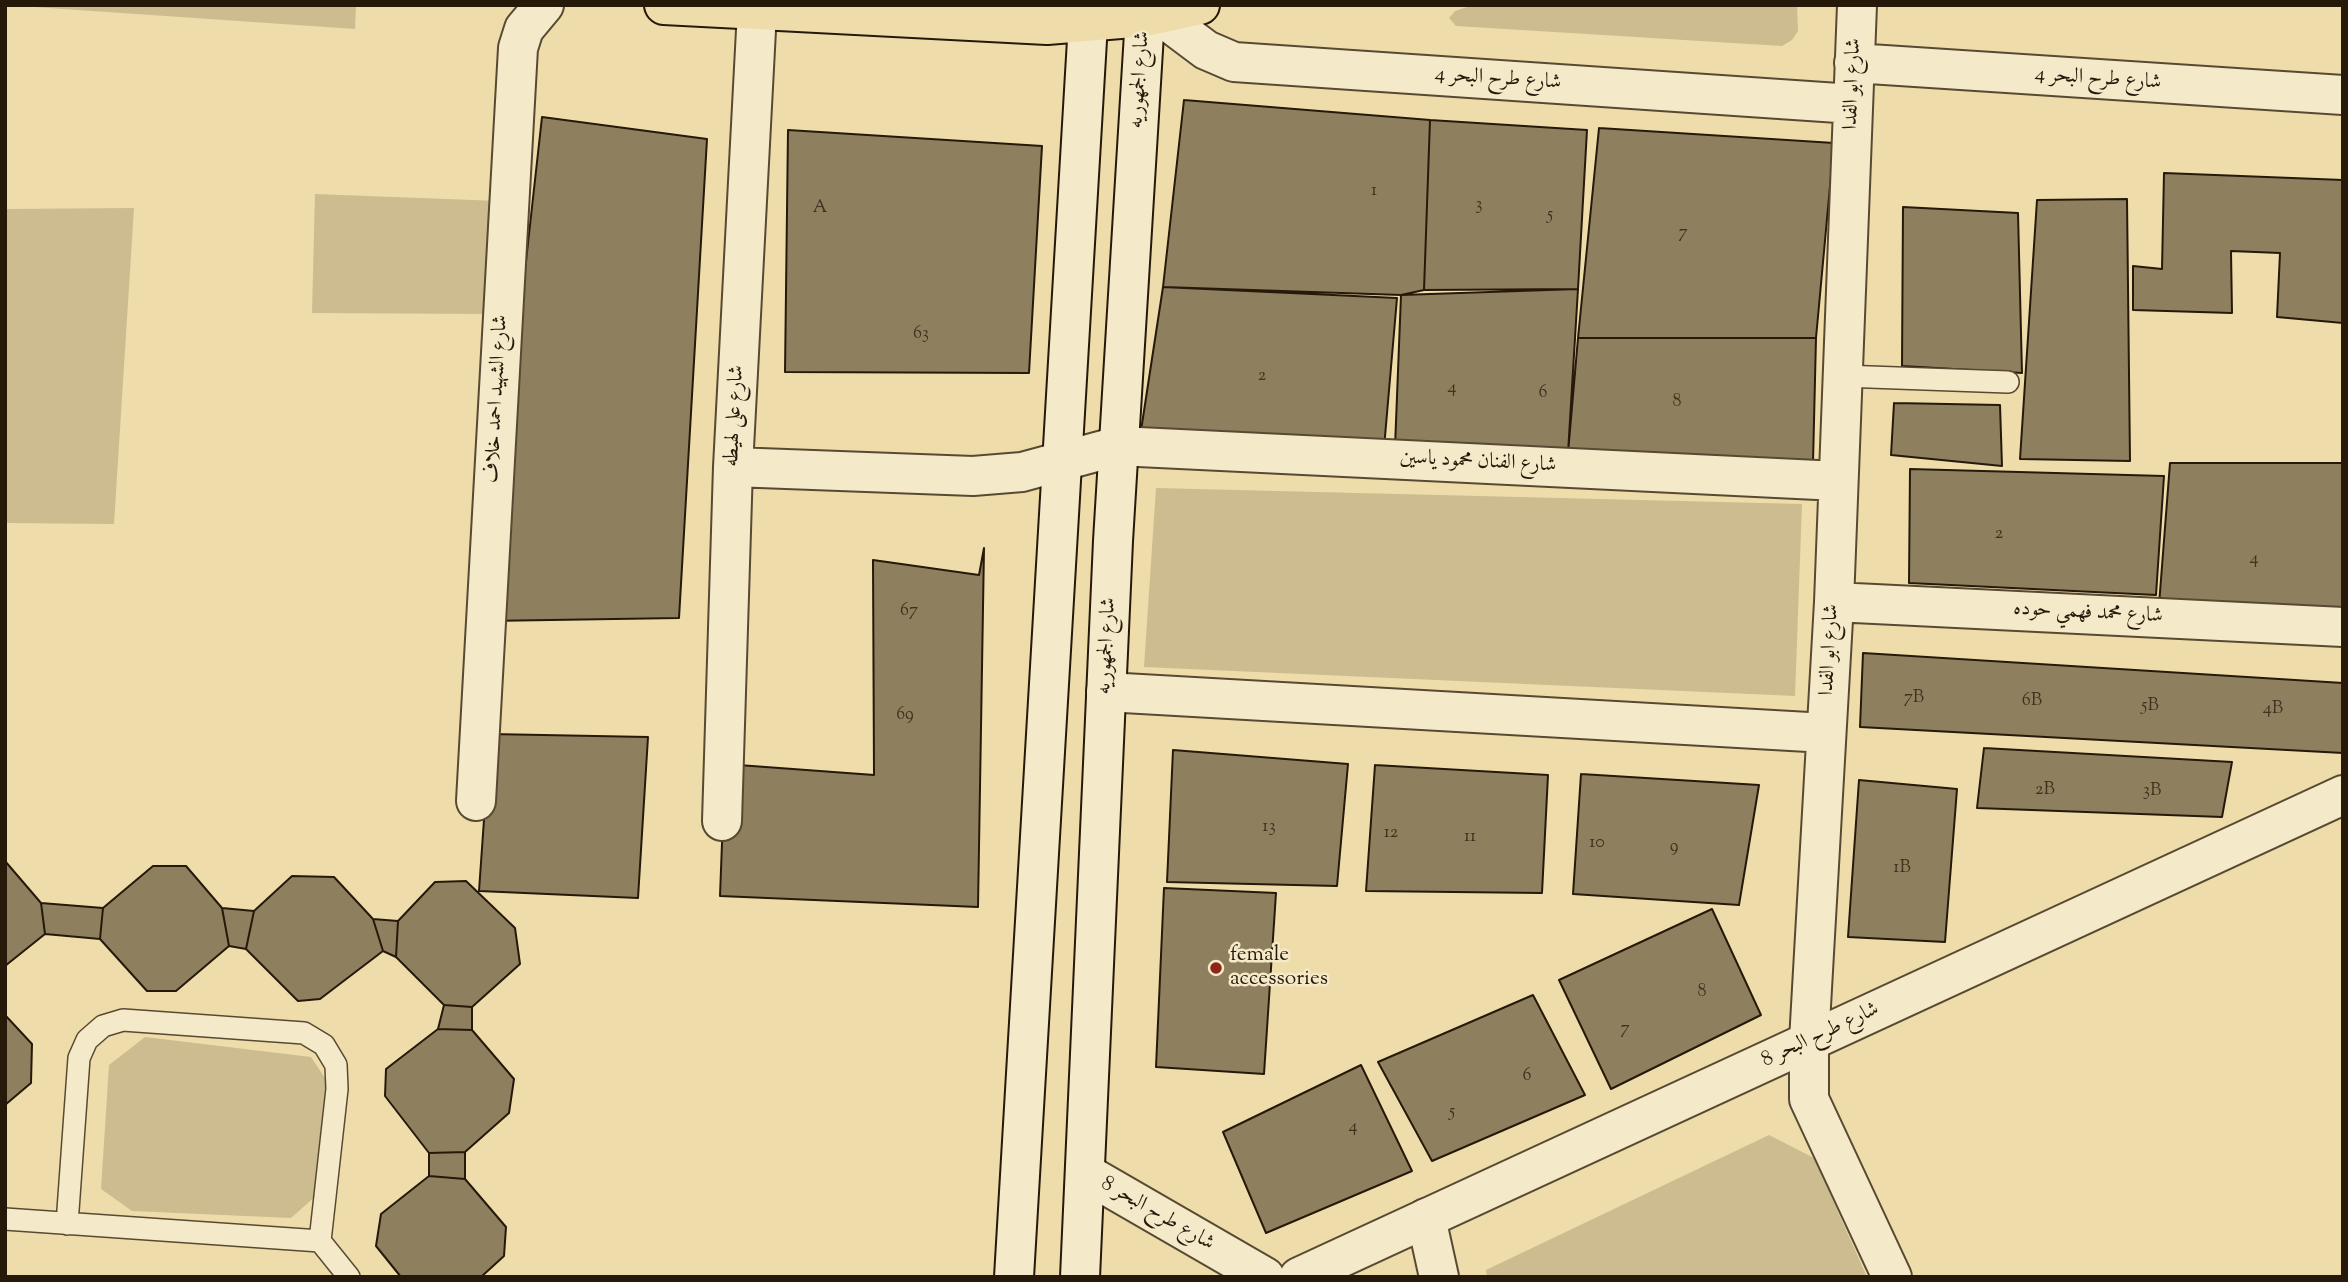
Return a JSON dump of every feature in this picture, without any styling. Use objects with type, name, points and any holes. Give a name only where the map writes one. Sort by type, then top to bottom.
[{"type":"main road","points":[[682,6],[1005,24],[1088,23],[1152,15],[1200,5]]},
{"type":"street","name":"شارع الشهيد احمد خلاف","points":[[476,801],[518,48],[524,29],[544,5]]},
{"type":"street","name":"شارع ابو الفدا","points":[[1857,5],[1834,602],[1809,1041],[1810,1099],[1892,1277]]},
{"type":"street","name":"شارع على لهيطه","points":[[722,821],[733,467],[757,11]]},
{"type":"street","name":"شارع طرح البحر 4","points":[[1152,15],[1198,45],[1234,62],[1853,104]]},
{"type":"street","name":"شارع الجمهوريه","points":[[1080,1277],[1118,446],[1152,15]]},
{"type":"street","points":[[1014,1277],[1060,461],[1088,23]]},
{"type":"street","name":"شارع طرح البحر 4","points":[[1854,63],[2343,96]]},
{"type":"street","name":"شارع الفنان محمود ياسين","points":[[733,467],[973,476],[1022,472],[1118,446],[1838,481]]},
{"type":"street","name":"شارع محمد فهمي حوده","points":[[1834,602],[2343,627]]},
{"type":"street","points":[[1106,692],[1826,733]]},
{"type":"street","name":"شارع طرح البحر 8","points":[[1299,1277],[2343,795]]},
{"type":"street","name":"شارع طرح البحر 8","points":[[1085,1173],[1265,1277]]},
{"type":"street","points":[[1426,1218],[1440,1277]]},
{"type":"lane","points":[[1843,376],[2008,382]]},
{"type":"lane","points":[[66,1224],[79,1058],[87,1040],[103,1026],[123,1020],[304,1033],[324,1045],[336,1065],[337,1089],[320,1241],[349,1277]]},
{"type":"lane","points":[[5,1219],[320,1241]]},
{"type":"shaded area","points":[[5,5],[356,5],[355,29]]},
{"type":"shaded area","points":[[1473,5],[1797,5],[1798,31],[1792,40],[1782,46],[1456,26],[1449,18],[1455,11]]},
{"type":"shaded area","points":[[315,194],[499,201],[488,314],[312,313]]},
{"type":"shaded area","points":[[134,208],[114,524],[5,523],[5,209]]},
{"type":"shaded area","points":[[1156,488],[1802,504],[1795,696],[1144,667]]},
{"type":"shaded area","points":[[145,1037],[311,1057],[329,1084],[318,1194],[291,1218],[132,1211],[101,1189],[109,1065]]},
{"type":"shaded area","points":[[1769,1135],[1814,1158],[1867,1277],[1487,1277],[1486,1270]]},
{"type":"building","points":[[1184,100],[1430,120],[1424,290],[1401,295],[1163,287]]},
{"type":"building","points":[[542,117],[707,139],[679,618],[486,621]]},
{"type":"building","points":[[1430,120],[1587,130],[1578,289],[1424,290]]},
{"type":"building","points":[[1599,128],[1834,143],[1816,338],[1578,338]]},
{"type":"building","points":[[788,130],[1042,146],[1029,373],[785,372]]},
{"type":"building","points":[[2164,173],[2343,180],[2343,323],[2277,317],[2280,253],[2231,251],[2232,313],[2133,310],[2133,266],[2162,269]]},
{"type":"building","points":[[2127,199],[2130,461],[2020,459],[2037,200]]},
{"type":"building","points":[[1903,207],[2018,213],[2022,373],[1902,366]]},
{"type":"building","points":[[1163,287],[1397,298],[1384,448],[1140,437]]},
{"type":"building","points":[[1578,289],[1568,453],[1395,447],[1401,295]]},
{"type":"building","points":[[1578,338],[1816,338],[1813,463],[1568,453]]},
{"type":"building","points":[[1894,403],[2000,405],[2002,466],[1891,455]]},
{"type":"building","points":[[2170,463],[2343,463],[2343,611],[2159,605]]},
{"type":"building","points":[[1910,469],[2164,476],[2156,595],[1909,583]]},
{"type":"building","points":[[984,548],[978,907],[720,896],[725,764],[874,775],[873,560],[979,575]]},
{"type":"building","points":[[1863,653],[2343,683],[2343,753],[1860,727]]},
{"type":"building","points":[[490,734],[648,737],[638,898],[479,891]]},
{"type":"building","points":[[1984,748],[2232,762],[2222,817],[1977,808]]},
{"type":"building","points":[[1173,750],[1348,764],[1337,886],[1167,882]]},
{"type":"building","points":[[1375,765],[1548,775],[1542,893],[1366,891]]},
{"type":"building","points":[[1581,774],[1759,785],[1739,905],[1573,894]]},
{"type":"building","points":[[1859,780],[1957,789],[1945,942],[1848,937]]},
{"type":"building","points":[[5,861],[41,903],[45,934],[5,966]]},
{"type":"building","points":[[153,866],[186,866],[222,908],[229,946],[176,991],[147,991],[100,939],[103,908]]},
{"type":"building","points":[[292,876],[334,877],[373,919],[383,951],[320,999],[298,1001],[246,949],[254,911]]},
{"type":"building","points":[[466,881],[515,928],[520,964],[472,1007],[444,1005],[396,957],[398,921],[435,882]]},
{"type":"building","name":"female accessories","points":[[1164,888],[1276,893],[1264,1074],[1156,1067]]},
{"type":"building","points":[[41,903],[103,908],[100,939],[45,934]]},
{"type":"building","points":[[222,908],[254,911],[246,949],[229,946]]},
{"type":"building","points":[[1712,909],[1761,1015],[1611,1089],[1559,980]]},
{"type":"building","points":[[373,919],[398,921],[396,957],[383,951]]},
{"type":"building","points":[[1533,995],[1585,1095],[1432,1161],[1378,1062]]},
{"type":"building","points":[[444,1005],[472,1007],[472,1030],[438,1029]]},
{"type":"building","points":[[5,1015],[32,1044],[31,1083],[5,1105]]},
{"type":"building","points":[[438,1029],[472,1030],[514,1079],[509,1113],[465,1152],[429,1153],[385,1096],[386,1069]]},
{"type":"building","points":[[1361,1065],[1412,1171],[1266,1233],[1223,1132]]},
{"type":"building","points":[[465,1152],[465,1179],[429,1176],[429,1153]]},
{"type":"building","points":[[429,1176],[465,1179],[506,1227],[504,1256],[481,1277],[401,1277],[376,1246],[381,1214]]},
{"type":"place","name":"female accessories","points":[[1216,968]]}]
